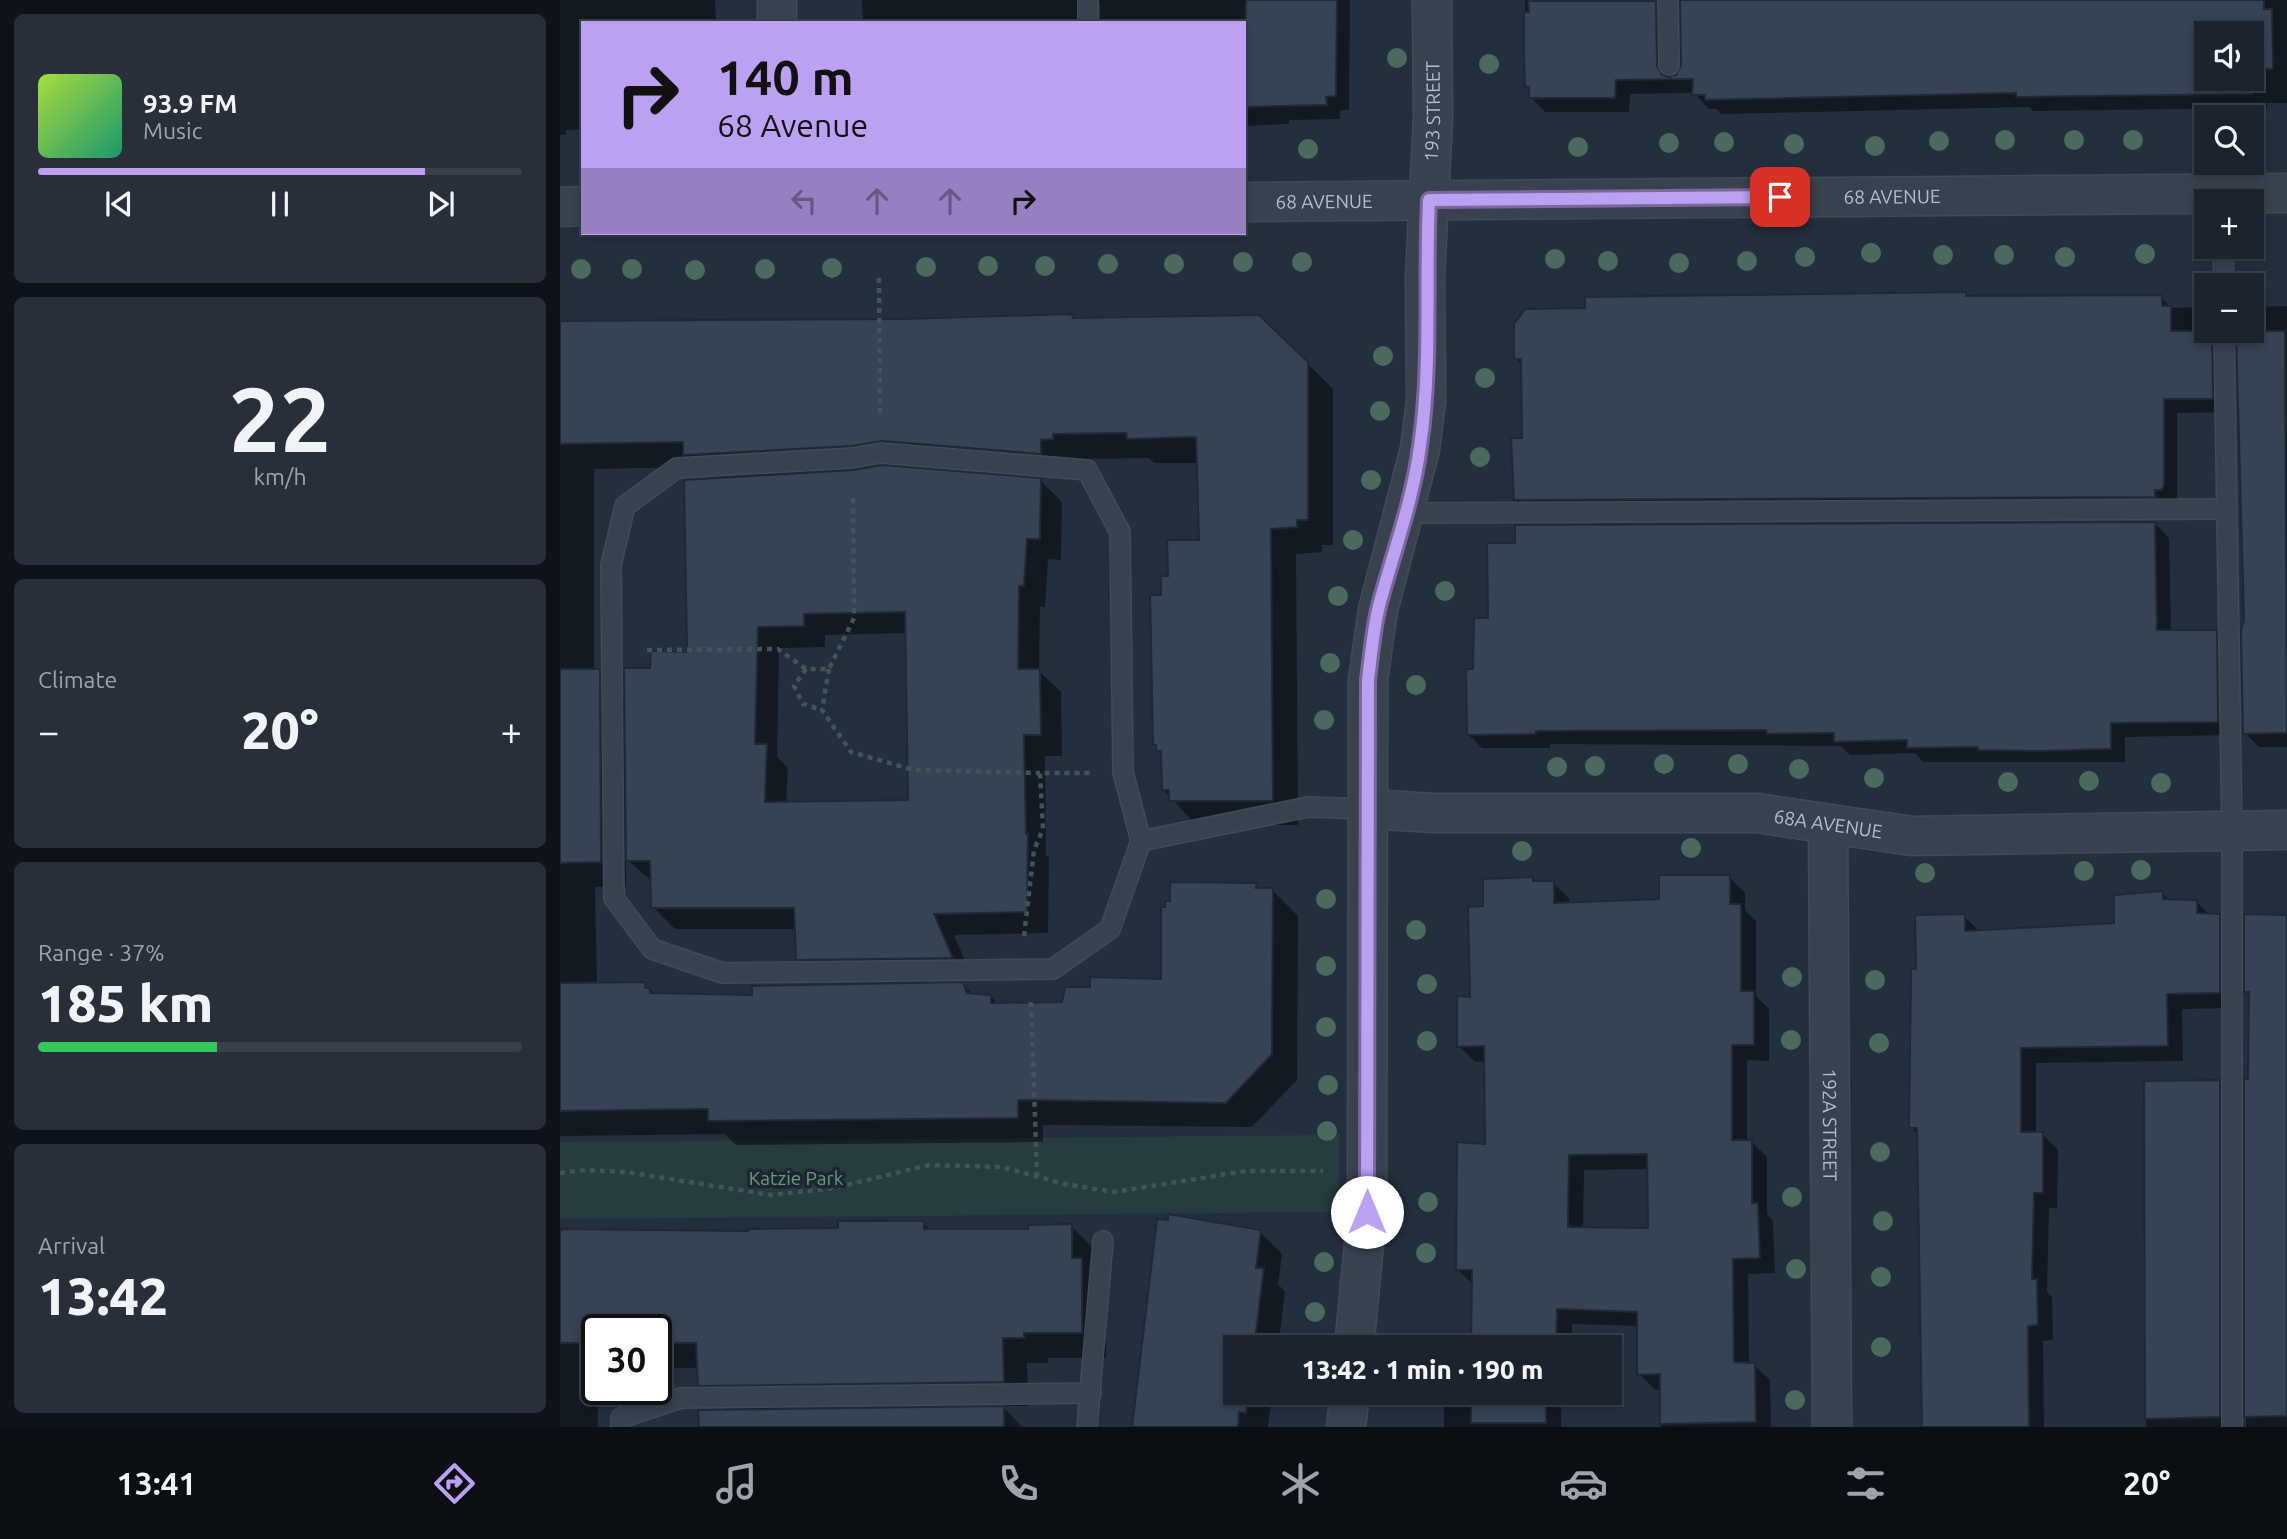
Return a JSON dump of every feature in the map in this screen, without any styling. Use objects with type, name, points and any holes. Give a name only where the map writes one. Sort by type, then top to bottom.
[{"type":"street","points":[[777,0],[777,21]]},
{"type":"street","name":"193 STREET","points":[[1355,1335],[1367,1212],[1368,1169],[1368,680],[1378,610],[1406,513],[1420,449],[1426,401],[1425,278],[1433,119],[1432,0]]},
{"type":"street","name":"68 AVENUE","points":[[2264,194],[2287,193]]},
{"type":"street","name":"68 AVENUE","points":[[1246,202],[2194,197]]},
{"type":"street","points":[[560,207],[581,206]]},
{"type":"street","name":"68A AVENUE","points":[[1369,809],[1434,813],[1756,813],[1912,836],[2287,830]]},
{"type":"street","name":"192A STREET","points":[[1828,824],[1832,1427]]},
{"type":"street","points":[[1346,1427],[1349,1405]]},
{"type":"lane","points":[[1088,0],[1088,21]]},
{"type":"lane","points":[[1668,0],[1668,65]]},
{"type":"lane","points":[[2224,343],[2232,832],[2232,1427]]},
{"type":"lane","points":[[881,453],[1087,470],[1121,532],[1122,772],[1141,841],[1110,929],[1054,969],[723,972],[652,949],[614,898],[611,565],[625,506],[677,468],[852,458],[881,453]]},
{"type":"lane","points":[[1406,513],[2227,509]]},
{"type":"lane","points":[[1141,841],[1308,807],[1369,809]]},
{"type":"lane","points":[[1087,1427],[1103,1241]]},
{"type":"lane","points":[[621,1427],[621,1418],[681,1398],[1091,1393]]},
{"type":"path","points":[[879,278],[881,453]]},
{"type":"path","points":[[822,710],[829,670],[854,618],[852,458]]},
{"type":"path","points":[[612,650],[778,649],[806,669],[829,670]]},
{"type":"path","points":[[806,669],[794,686],[803,704],[822,710],[851,752],[914,770],[1122,772]]},
{"type":"path","points":[[1037,1177],[1024,970],[1034,850],[1043,829],[1040,773]]},
{"type":"path","points":[[560,1173],[586,1170],[626,1172],[771,1195],[834,1188],[929,1165],[1002,1167],[1037,1177],[1114,1192],[1246,1171],[1368,1169]]},
{"type":"green space","name":"Katzie Park","points":[[1339,1135],[1339,1212],[560,1219],[560,1142]]},
{"type":"building","points":[[1246,0],[1337,0],[1336,96],[1326,97],[1327,105],[1246,107]]},
{"type":"building","points":[[1680,0],[2264,0],[2264,9],[2272,9],[2273,69],[2264,69],[2264,21],[2194,21],[2194,91],[2253,91],[2253,94],[2016,97],[2016,93],[1705,100],[1705,95],[1692,95],[1693,79],[1616,80],[1615,98],[1529,98],[1529,87],[1525,87],[1524,58],[1524,12],[1529,12],[1528,1],[1656,1],[1657,66],[1662,75],[1676,75],[1681,65]]},
{"type":"building","points":[[1966,292],[1966,296],[2162,295],[2162,306],[2171,306],[2171,331],[2194,331],[2194,343],[2212,343],[2213,399],[2164,399],[2164,485],[2162,490],[2155,490],[2155,497],[1514,500],[1511,438],[1522,438],[1521,359],[1514,359],[1514,324],[1525,309],[1585,308],[1585,297]]},
{"type":"building","points":[[1072,314],[1073,318],[1259,315],[1308,362],[1308,520],[1297,520],[1297,527],[1271,529],[1273,801],[1169,801],[1169,790],[1162,790],[1161,751],[1156,751],[1156,745],[1153,745],[1150,595],[1161,595],[1161,576],[1168,576],[1167,540],[1199,540],[1196,437],[1127,439],[1126,433],[1053,434],[1053,439],[1041,440],[1041,454],[882,441],[851,446],[683,455],[683,442],[560,444],[560,321],[902,319]]},
{"type":"building","points":[[2264,331],[2285,331],[2287,733],[2243,734],[2241,630],[2244,620],[2236,343],[2264,343]]},
{"type":"building","points":[[882,465],[1041,478],[1040,539],[1027,539],[1024,586],[1019,586],[1018,669],[1040,669],[1041,735],[1024,735],[1028,834],[1027,912],[934,914],[953,958],[796,960],[794,908],[651,908],[650,861],[626,861],[624,668],[650,668],[651,651],[687,652],[684,480],[853,470]],"holes":[[[905,612],[908,800],[765,802],[767,744],[755,744],[758,627],[804,626],[804,614]]]},
{"type":"building","points":[[2155,522],[2157,630],[2217,630],[2218,722],[2111,723],[2111,749],[2040,751],[1978,750],[1978,747],[1907,748],[1907,740],[1834,742],[1834,733],[1767,734],[1766,730],[1536,731],[1536,734],[1467,735],[1466,669],[1473,669],[1474,618],[1488,618],[1487,543],[1515,543],[1515,525]]},
{"type":"building","points":[[560,669],[600,669],[601,862],[560,863]]},
{"type":"building","points":[[1659,875],[1730,875],[1730,904],[1741,904],[1741,991],[1754,991],[1754,1045],[1732,1045],[1732,1140],[1752,1140],[1752,1203],[1758,1203],[1760,1258],[1733,1259],[1734,1362],[1755,1363],[1756,1422],[1660,1424],[1660,1374],[1637,1375],[1637,1312],[1557,1309],[1556,1335],[1471,1335],[1472,1270],[1456,1270],[1457,1142],[1485,1144],[1484,1046],[1457,1047],[1457,996],[1470,997],[1468,907],[1483,906],[1483,879],[1533,877],[1533,881],[1554,881],[1554,903],[1659,899]],"holes":[[[1647,1154],[1648,1228],[1568,1227],[1569,1155]]]},
{"type":"building","points":[[1170,882],[1257,883],[1256,888],[1273,888],[1272,1054],[1226,1103],[1018,1100],[1018,1118],[708,1121],[708,1109],[560,1111],[560,983],[645,982],[645,988],[650,988],[650,993],[752,995],[752,986],[963,982],[967,993],[991,995],[991,1003],[1062,1002],[1065,987],[1090,987],[1090,977],[1161,979],[1161,907],[1165,907],[1165,901],[1170,901]]},
{"type":"building","points":[[2163,891],[2163,899],[2197,900],[2197,913],[2220,914],[2220,993],[2167,994],[2168,1046],[2021,1048],[2021,1132],[2043,1132],[2043,1193],[2034,1193],[2032,1279],[2037,1279],[2038,1325],[2028,1326],[2029,1427],[1922,1427],[1917,1128],[1909,1128],[1911,969],[1916,969],[1915,915],[1965,914],[1965,931],[2114,923],[2114,895]]},
{"type":"building","points":[[2244,914],[2287,915],[2287,1416],[2244,1417],[2244,1079],[2248,1079],[2249,992],[2244,992]]},
{"type":"building","points":[[2220,1080],[2220,1417],[2145,1419],[2144,1081]]},
{"type":"building","points":[[1168,1214],[1261,1230],[1256,1268],[1264,1268],[1256,1335],[1223,1335],[1223,1405],[1247,1405],[1246,1413],[1239,1412],[1238,1427],[1132,1427],[1157,1219],[1168,1220]]},
{"type":"building","points":[[838,1221],[924,1221],[924,1229],[1028,1229],[1028,1225],[1072,1224],[1072,1258],[1082,1258],[1082,1333],[1024,1333],[1024,1338],[1003,1338],[1004,1382],[698,1386],[696,1343],[672,1343],[672,1314],[581,1314],[581,1343],[560,1343],[560,1229],[748,1231],[838,1228]]},
{"type":"building","points":[[1471,1405],[1546,1405],[1546,1423],[1471,1423]]},
{"type":"building","points":[[1004,1406],[1004,1427],[699,1427],[698,1410]]},
{"type":"route","points":[[1367,1212],[1368,680],[1378,610],[1406,513],[1420,449],[1426,401],[1425,278],[1429,200],[1780,197]]}]
